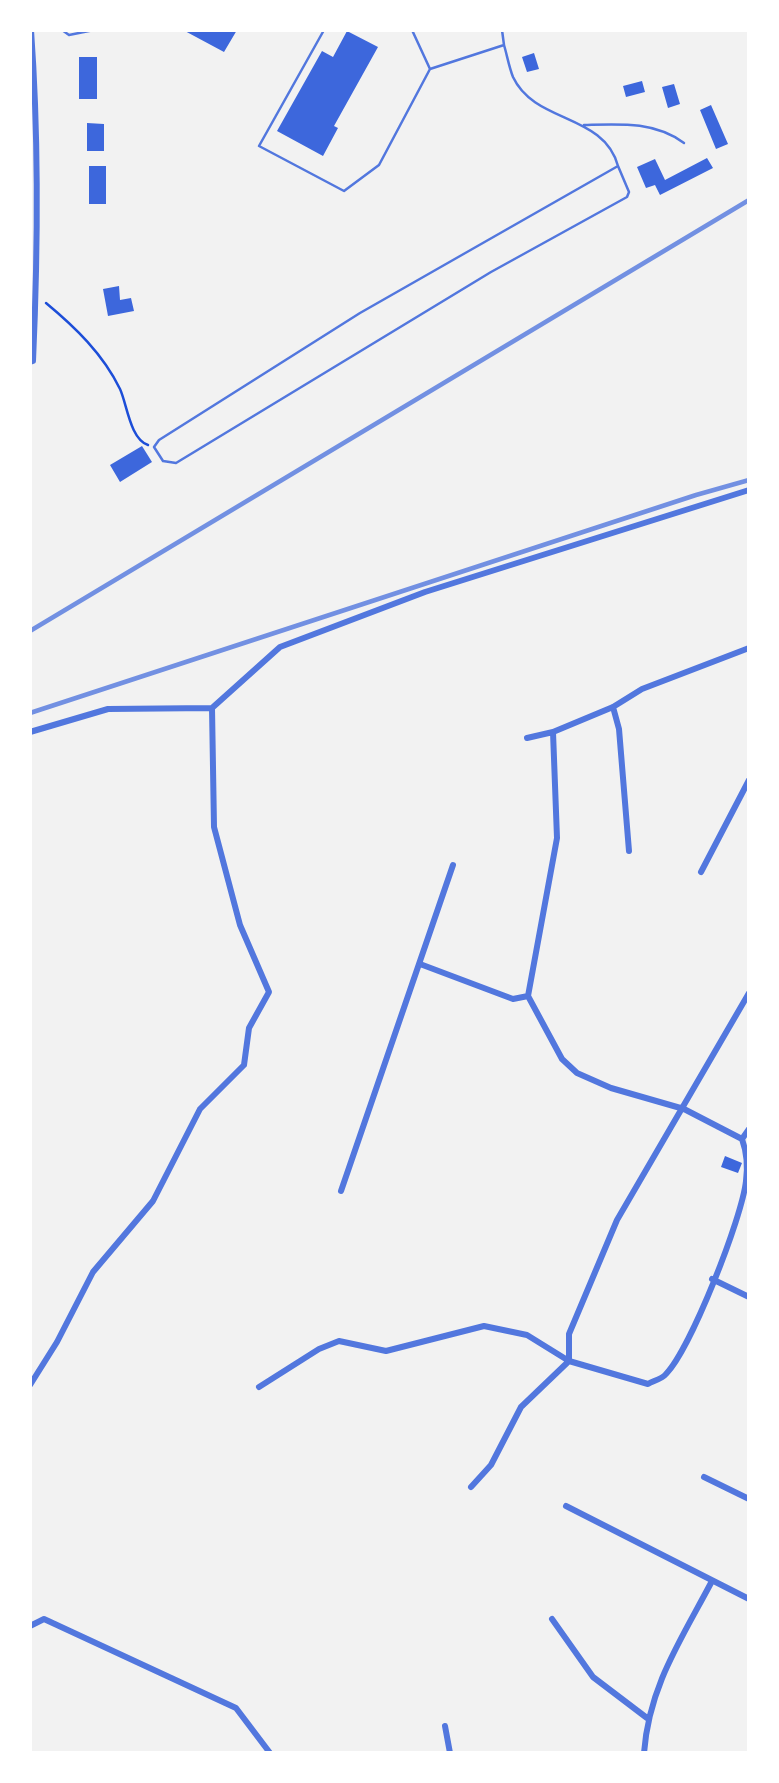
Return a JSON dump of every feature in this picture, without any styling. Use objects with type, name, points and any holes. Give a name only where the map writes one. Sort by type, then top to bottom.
[{"type":"street","points":[[30,362],[33,360],[36,294],[31,30]]},
{"type":"street","points":[[30,732],[108,709],[212,708],[280,647],[425,592],[749,490]]},
{"type":"street","points":[[527,738],[553,732],[612,707],[642,689],[749,648]]},
{"type":"street","points":[[612,707],[619,729],[629,851]]},
{"type":"street","points":[[30,1385],[57,1342],[93,1272],[153,1201],[200,1109],[244,1065],[249,1028],[269,992],[240,925],[214,827],[212,708]]},
{"type":"street","points":[[259,1387],[319,1349],[339,1341],[386,1351],[484,1326],[527,1335],[569,1361],[648,1384],[665,1376],[684,1347],[733,1235],[746,1196],[748,1154],[742,1139],[684,1109],[611,1088],[578,1073],[562,1059],[527,996],[557,838],[553,732]]},
{"type":"street","points":[[701,872],[749,780]]},
{"type":"street","points":[[341,1191],[370,1099],[453,865]]},
{"type":"street","points":[[420,964],[513,999],[527,996]]},
{"type":"street","points":[[471,1487],[491,1465],[521,1407],[569,1361],[569,1334],[617,1220],[684,1109],[749,993]]},
{"type":"street","points":[[742,1139],[749,1129]]},
{"type":"street","points":[[712,1279],[749,1297]]},
{"type":"street","points":[[704,1477],[749,1499]]},
{"type":"street","points":[[566,1506],[749,1599]]},
{"type":"street","points":[[644,1753],[647,1717],[661,1679],[712,1581]]},
{"type":"street","points":[[30,1626],[44,1619],[236,1708],[270,1753]]},
{"type":"street","points":[[552,1619],[593,1677],[647,1717]]},
{"type":"street","points":[[445,1726],[450,1753]]},
{"type":"lane","points":[[62,30],[69,34],[94,30]]},
{"type":"lane","points":[[324,30],[259,146],[344,191],[379,165],[430,69],[504,45]]},
{"type":"lane","points":[[412,30],[430,69]]},
{"type":"lane","points":[[502,30],[514,79],[531,97],[554,114],[584,125],[599,135],[615,155],[629,192],[627,197],[491,272],[176,463],[163,461],[154,447],[159,440],[360,313],[618,166]]},
{"type":"lane","points":[[584,125],[636,124],[671,134],[684,143]]},
{"type":"path","points":[[36,294],[73,325],[100,357],[120,388],[137,435],[142,443],[154,447]]},
{"type":"building","points":[[183,30],[237,30],[224,52]]},
{"type":"building","points":[[347,31],[378,47],[334,126],[338,128],[323,156],[277,131],[322,51],[333,57]]},
{"type":"building","points":[[534,53],[539,69],[527,72],[522,57]]},
{"type":"building","points":[[79,57],[97,57],[97,99],[79,99]]},
{"type":"building","points":[[642,81],[645,92],[626,97],[623,86]]},
{"type":"building","points":[[674,84],[680,104],[668,108],[662,87]]},
{"type":"building","points":[[711,105],[728,144],[716,149],[700,110]]},
{"type":"building","points":[[87,123],[104,124],[104,151],[87,151]]},
{"type":"building","points":[[707,158],[713,168],[660,195],[655,185],[646,188],[637,167],[655,159],[665,180]]},
{"type":"building","points":[[89,166],[106,166],[106,204],[89,204]]},
{"type":"building","points":[[119,286],[120,300],[131,298],[134,311],[108,316],[103,289]]},
{"type":"building","points":[[142,446],[152,462],[120,482],[110,465]]},
{"type":"building","points":[[725,1156],[742,1163],[738,1173],[721,1167]]},
{"type":"railway","points":[[30,631],[749,200]]},
{"type":"railway","points":[[30,713],[749,480]]}]
